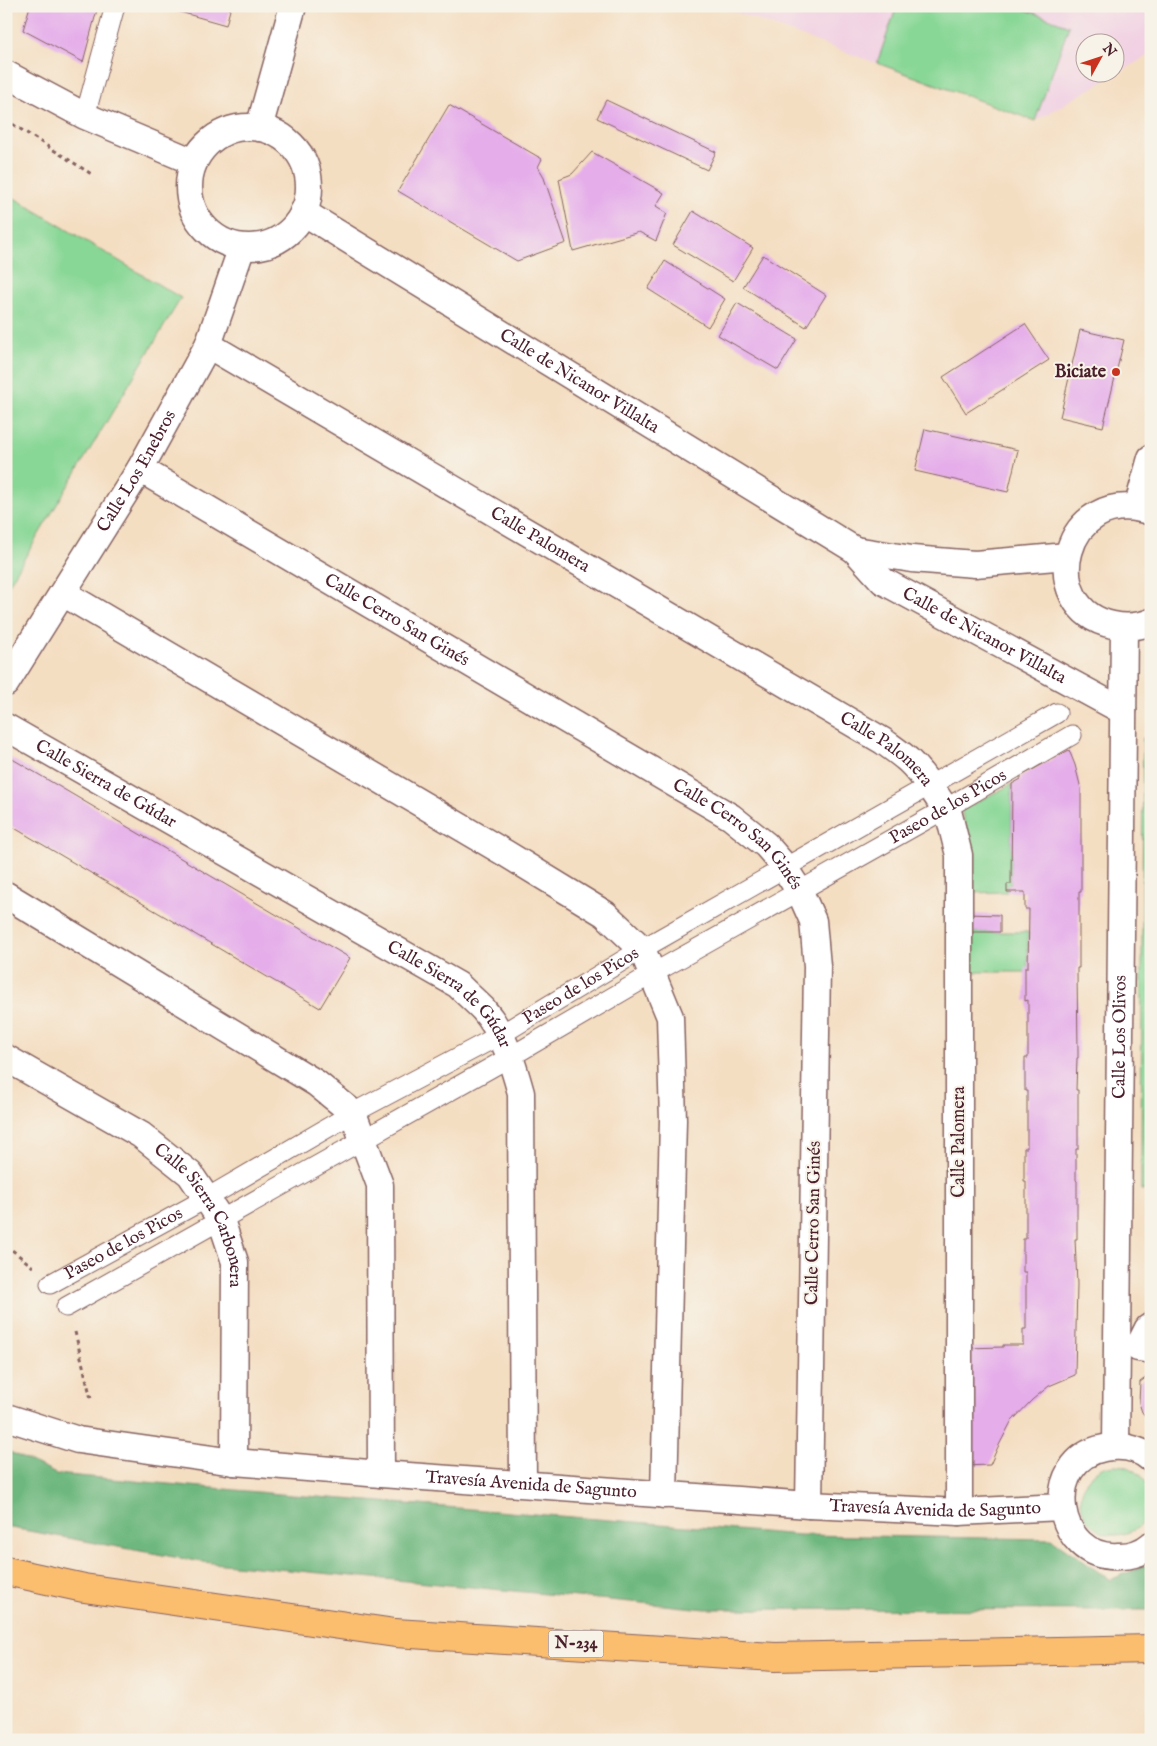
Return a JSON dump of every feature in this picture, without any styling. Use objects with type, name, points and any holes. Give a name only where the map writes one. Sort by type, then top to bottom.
[{"type":"highway","name":"N-234","points":[[6,1571],[84,1588],[395,1633],[775,1657],[1151,1649]]},
{"type":"street","points":[[85,116],[115,6]]},
{"type":"street","points":[[259,128],[292,6]]},
{"type":"street","points":[[6,74],[85,116],[194,162]]},
{"type":"street","points":[[239,127],[259,128],[276,134],[290,144],[301,158],[308,174],[309,191],[303,212],[295,225],[280,238],[262,246],[242,246],[224,242],[208,231],[196,217],[190,199],[189,180],[194,162],[205,146],[220,134],[239,127]]},
{"type":"street","name":"Calle de Nicanor Villalta","points":[[303,212],[855,550],[883,581],[1123,711]]},
{"type":"street","name":"Calle Los Enebros","points":[[6,683],[140,470],[208,345],[242,246]]},
{"type":"street","name":"Calle Palomera","points":[[208,345],[882,741],[908,761],[930,786],[945,809],[959,855],[959,1512]]},
{"type":"street","points":[[1151,458],[1144,510],[1119,507],[1101,513],[1085,523],[1073,538],[1067,556],[1067,577],[1073,596],[1086,612],[1104,623],[1124,628],[1143,626],[1151,622]]},
{"type":"street","name":"Calle Cerro San Ginés","points":[[140,470],[731,816],[766,845],[800,892],[813,921],[817,966],[810,1505]]},
{"type":"street","name":"Calle de Nicanor Villalta","points":[[855,550],[912,559],[975,564],[1067,556]]},
{"type":"street","points":[[63,593],[497,848],[597,909],[605,914],[642,949],[670,1017],[673,1120],[664,1495]]},
{"type":"street","name":"Calle Los Olivos","points":[[1116,1446],[1124,628]]},
{"type":"street","name":"Paseo de los Picos","points":[[66,1307],[363,1140],[505,1046],[642,949],[1057,713]]},
{"type":"street","name":"Calle Sierra de Gúdar","points":[[6,727],[458,985],[484,1010],[505,1046],[521,1094],[523,1484]]},
{"type":"street","name":"Paseo de los Picos","points":[[50,1284],[207,1198],[353,1113],[505,1046],[652,974],[800,892],[1072,735]]},
{"type":"street","points":[[6,895],[316,1083],[353,1113],[380,1185],[381,1474]]},
{"type":"street","name":"Calle Sierra Carbonera","points":[[6,1058],[141,1135],[190,1174],[221,1220],[235,1262],[234,1462]]},
{"type":"street","points":[[1151,1326],[1148,1328],[1138,1348],[1151,1350]]},
{"type":"street","name":"Travesía Avenida de Sagunto","points":[[6,1417],[78,1440],[234,1462],[810,1505],[959,1512],[1062,1507]]},
{"type":"street","points":[[1151,1459],[1133,1449],[1116,1446],[1098,1450],[1082,1458],[1070,1472],[1063,1489],[1062,1507],[1066,1525],[1078,1541],[1093,1552],[1111,1557],[1130,1556],[1151,1545]]},
{"type":"path","points":[[6,120],[93,175]]},
{"type":"shaded area","points":[[719,6],[1151,6],[1151,54],[1124,70],[1124,32],[1074,32],[1074,82],[1103,82],[1035,121]]},
{"type":"green space","points":[[897,6],[1016,6],[1069,26],[1035,121],[877,63]]},
{"type":"green space","points":[[6,193],[181,298],[6,589]]},
{"type":"green space","points":[[1143,738],[1151,738],[1151,1190],[1141,1190]]},
{"type":"green space","points":[[1012,784],[1011,884],[1007,884],[1007,892],[968,893],[969,849],[967,831],[961,810]]},
{"type":"green space","points":[[967,932],[1028,932],[1028,967],[1025,972],[967,972]]},
{"type":"green space","points":[[6,1450],[56,1474],[280,1494],[800,1535],[1052,1539],[1110,1580],[1151,1563],[1151,1610],[706,1609],[202,1562],[6,1527]]},
{"type":"green space","points":[[1116,1465],[1129,1468],[1141,1475],[1148,1487],[1151,1500],[1148,1513],[1141,1525],[1129,1532],[1116,1535],[1103,1532],[1091,1525],[1084,1513],[1081,1500],[1084,1487],[1091,1475],[1103,1468]]},
{"type":"building","points":[[30,6],[98,6],[83,62],[23,30]]},
{"type":"building","points":[[174,6],[231,6],[226,25],[173,10]]},
{"type":"building","points":[[606,100],[716,152],[707,170],[597,118]]},
{"type":"building","points":[[449,105],[542,159],[538,167],[543,175],[566,243],[517,261],[398,191]]},
{"type":"building","points":[[592,152],[664,193],[656,206],[667,213],[656,241],[639,232],[573,251],[559,179],[572,174]]},
{"type":"building","points":[[693,211],[753,248],[733,281],[673,245]]},
{"type":"building","points":[[763,255],[826,295],[806,327],[743,287]]},
{"type":"building","points":[[665,261],[725,299],[708,327],[648,289]]},
{"type":"building","points":[[737,303],[797,339],[778,370],[718,335]]},
{"type":"building","points":[[1025,324],[1049,360],[966,413],[943,377]]},
{"type":"building","points":[[1080,330],[1124,340],[1103,427],[1060,417]]},
{"type":"building","points":[[925,429],[1018,450],[1008,492],[915,471]]},
{"type":"building","points":[[1069,750],[1081,789],[1081,892],[1079,892],[1079,968],[1077,968],[1078,1058],[1076,1090],[1078,1090],[1078,1149],[1076,1149],[1077,1239],[1075,1239],[1077,1284],[1075,1375],[1049,1386],[1032,1400],[1011,1422],[990,1465],[963,1466],[966,1348],[1023,1345],[1023,1329],[1026,1329],[1026,1272],[1023,1272],[1023,1239],[1026,1239],[1024,1148],[1027,1148],[1025,1058],[1028,1058],[1028,1000],[1025,1001],[1025,967],[1028,967],[1029,909],[1025,909],[1025,892],[1007,892],[1007,884],[1011,884],[1012,784],[1021,779],[1021,776]]},
{"type":"building","points":[[9,757],[350,958],[320,1008],[6,823],[6,762]]},
{"type":"building","points":[[967,914],[1000,915],[1000,932],[967,932]]},
{"type":"building","points":[[1151,1374],[1151,1423],[1142,1412],[1139,1403],[1140,1382]]},
{"type":"place","name":"Biciate","points":[[1116,372]]}]
